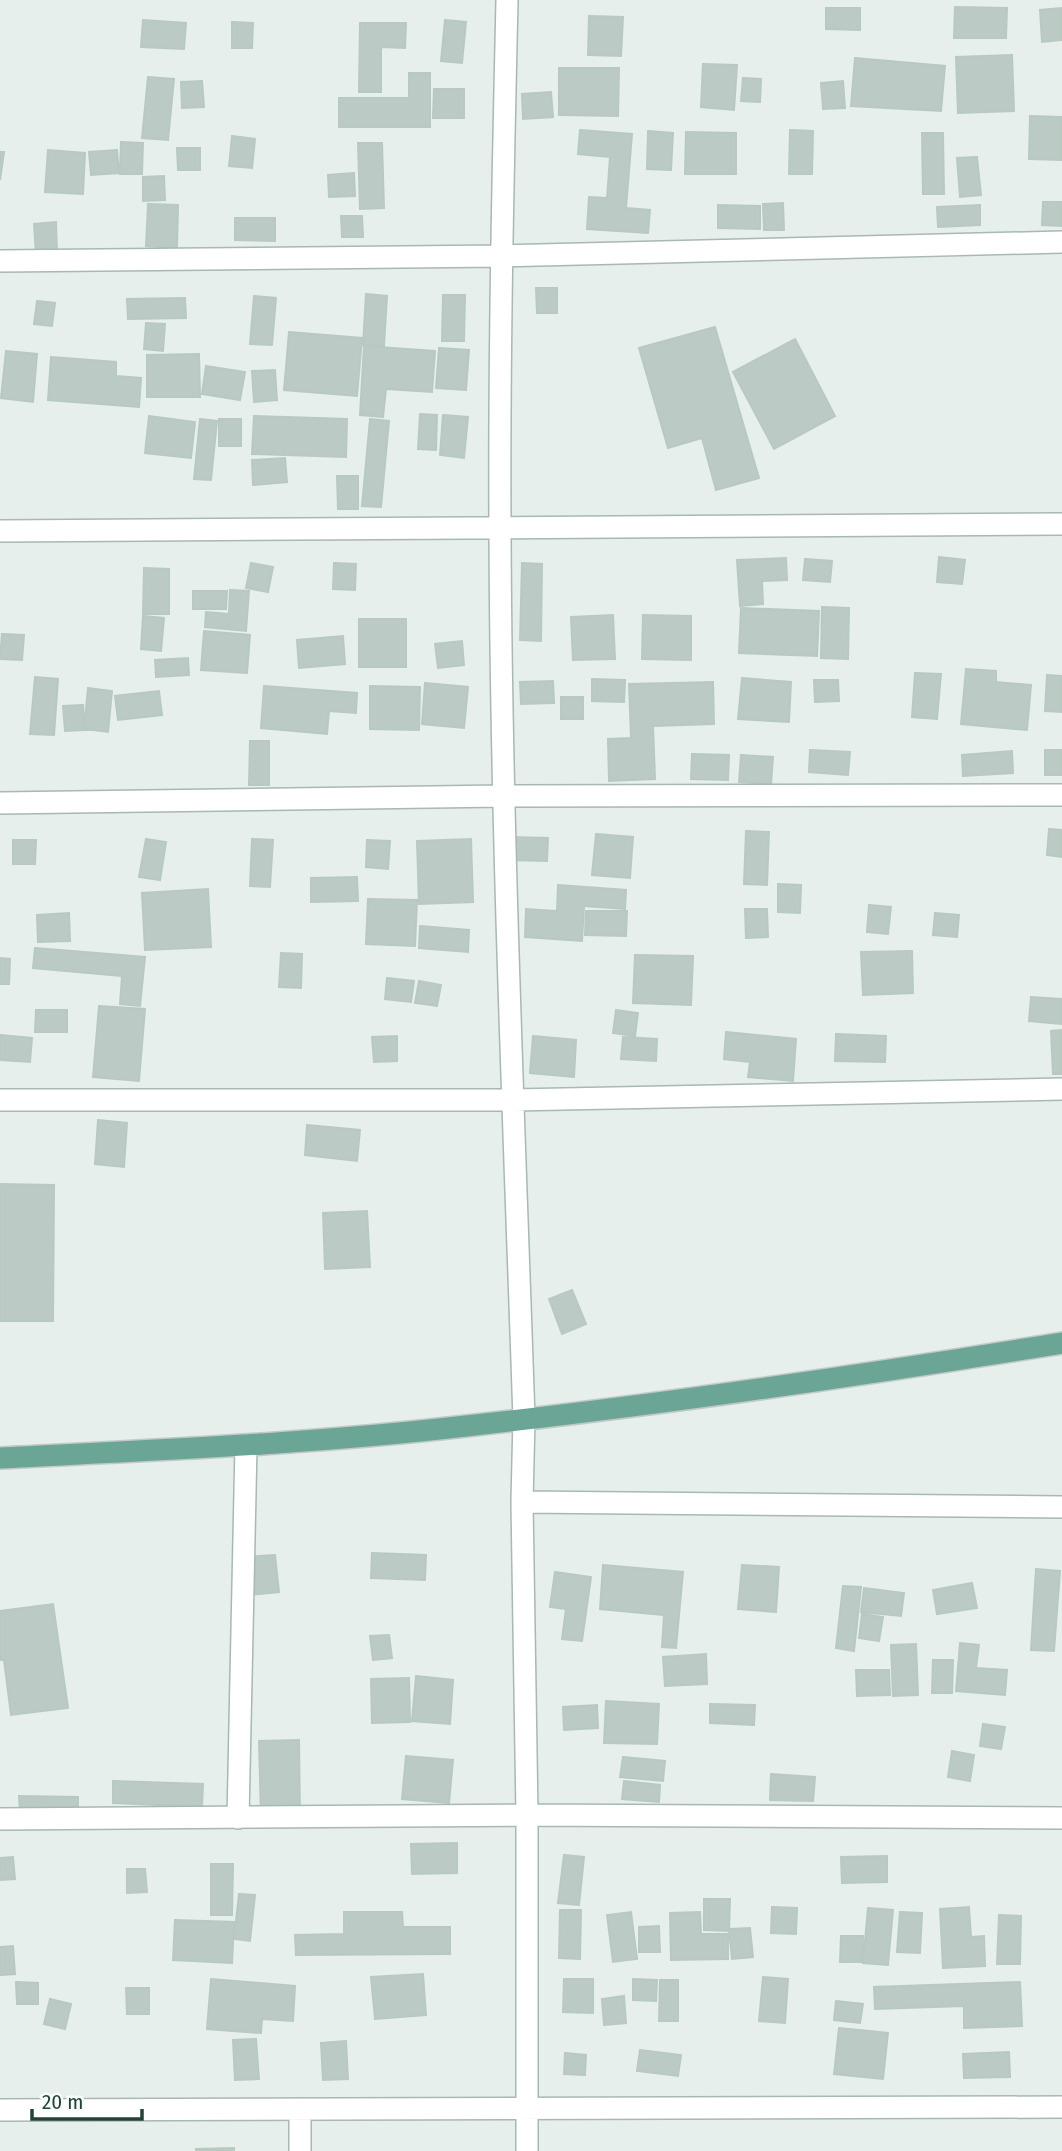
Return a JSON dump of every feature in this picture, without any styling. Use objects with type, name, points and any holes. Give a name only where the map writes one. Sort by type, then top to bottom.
[{"type":"main road","points":[[0,1458],[322,1440],[524,1419],[835,1379],[1062,1343]]},
{"type":"street","points":[[507,0],[501,256],[499,529],[503,796],[524,1419],[527,2151]]},
{"type":"street","points":[[0,261],[501,256],[1062,242]]},
{"type":"street","points":[[0,531],[1062,524]]},
{"type":"street","points":[[0,803],[503,796],[1062,795]]},
{"type":"street","points":[[0,1100],[513,1100],[1062,1089]]},
{"type":"street","points":[[238,1818],[246,1445]]},
{"type":"street","points":[[523,1502],[1062,1507]]},
{"type":"street","points":[[0,1819],[527,1815],[1062,1818]]},
{"type":"street","points":[[0,2110],[1062,2107]]},
{"type":"street","points":[[300,2109],[300,2151]]},
{"type":"building","points":[[955,7],[1007,8],[1006,38],[954,38]]},
{"type":"building","points":[[826,8],[860,8],[860,30],[826,29]]},
{"type":"building","points":[[1062,8],[1062,40],[1042,42],[1040,10]]},
{"type":"building","points":[[589,16],[623,17],[621,56],[588,55]]},
{"type":"building","points":[[143,20],[186,23],[184,49],[141,47]]},
{"type":"building","points":[[445,20],[466,22],[462,63],[441,61]]},
{"type":"building","points":[[232,22],[253,23],[252,48],[232,48]]},
{"type":"building","points":[[360,23],[406,23],[405,48],[381,47],[381,92],[359,92]]},
{"type":"building","points":[[1012,55],[1014,111],[958,113],[956,57]]},
{"type":"building","points":[[855,58],[945,66],[941,111],[851,106]]},
{"type":"building","points":[[703,64],[737,65],[734,110],[701,107]]},
{"type":"building","points":[[559,68],[619,68],[618,116],[559,115]]},
{"type":"building","points":[[409,73],[430,73],[430,127],[339,127],[339,98],[409,98]]},
{"type":"building","points":[[148,77],[174,79],[168,140],[142,138]]},
{"type":"building","points":[[743,78],[761,79],[760,102],[741,101]]},
{"type":"building","points":[[202,81],[204,107],[182,108],[181,82]]},
{"type":"building","points":[[843,81],[845,108],[823,109],[821,83]]},
{"type":"building","points":[[434,89],[464,89],[464,118],[433,118]]},
{"type":"building","points":[[551,92],[553,117],[523,119],[522,94]]},
{"type":"building","points":[[1030,116],[1062,117],[1062,160],[1029,159]]},
{"type":"building","points":[[580,130],[632,134],[626,208],[650,210],[648,233],[587,229],[589,197],[607,198],[610,157],[578,154]]},
{"type":"building","points":[[790,130],[813,131],[812,174],[789,174]]},
{"type":"building","points":[[648,131],[673,133],[671,170],[647,169]]},
{"type":"building","points":[[686,132],[736,133],[736,174],[685,174]]},
{"type":"building","points":[[922,133],[943,133],[944,194],[923,194]]},
{"type":"building","points":[[232,136],[255,139],[252,168],[229,166]]},
{"type":"building","points":[[121,142],[143,143],[142,174],[120,174]]},
{"type":"building","points":[[358,143],[382,143],[384,208],[360,209]]},
{"type":"building","points":[[177,148],[200,148],[200,170],[178,170]]},
{"type":"building","points":[[48,150],[85,153],[83,194],[45,192]]},
{"type":"building","points":[[117,150],[119,173],[91,175],[89,152]]},
{"type":"building","points":[[0,152],[4,152],[0,180]]},
{"type":"building","points":[[977,157],[981,195],[960,197],[957,158]]},
{"type":"building","points":[[354,173],[355,196],[329,197],[328,175]]},
{"type":"building","points":[[164,176],[165,200],[143,201],[143,177]]},
{"type":"building","points":[[1043,202],[1062,202],[1062,226],[1042,225]]},
{"type":"building","points":[[783,203],[784,230],[764,230],[763,204]]},
{"type":"building","points":[[148,204],[178,205],[177,248],[146,246]]},
{"type":"building","points":[[718,205],[760,206],[760,229],[718,228]]},
{"type":"building","points":[[980,205],[980,225],[938,227],[937,207]]},
{"type":"building","points":[[341,216],[362,216],[363,237],[342,237]]},
{"type":"building","points":[[235,218],[275,218],[275,241],[235,240]]},
{"type":"building","points":[[56,222],[57,253],[36,254],[34,224]]},
{"type":"building","points":[[536,288],[557,288],[557,313],[537,313]]},
{"type":"building","points":[[366,294],[387,296],[384,346],[363,345]]},
{"type":"building","points":[[443,295],[465,295],[464,341],[442,341]]},
{"type":"building","points":[[254,296],[276,298],[272,345],[250,344]]},
{"type":"building","points":[[185,298],[186,318],[128,319],[127,299]]},
{"type":"building","points":[[37,301],[55,303],[52,326],[34,324]]},
{"type":"building","points":[[146,323],[165,324],[163,351],[144,349]]},
{"type":"building","points":[[715,327],[759,478],[716,490],[702,438],[668,448],[639,348]]},
{"type":"building","points":[[289,332],[362,338],[357,396],[284,390]]},
{"type":"building","points":[[795,339],[835,416],[774,449],[733,372]]},
{"type":"building","points":[[364,346],[435,351],[432,392],[386,389],[383,417],[360,415]]},
{"type":"building","points":[[439,348],[469,350],[466,390],[436,388]]},
{"type":"building","points":[[6,351],[37,354],[33,402],[1,398]]},
{"type":"building","points":[[199,354],[200,397],[147,397],[147,355]]},
{"type":"building","points":[[51,357],[116,362],[116,376],[141,378],[139,407],[48,400]]},
{"type":"building","points":[[206,366],[245,372],[240,400],[202,394]]},
{"type":"building","points":[[275,370],[277,400],[254,402],[252,371]]},
{"type":"building","points":[[420,414],[437,415],[436,450],[418,449]]},
{"type":"building","points":[[443,415],[468,417],[464,458],[440,455]]},
{"type":"building","points":[[149,416],[195,422],[191,458],[145,453]]},
{"type":"building","points":[[254,416],[347,419],[346,457],[252,454]]},
{"type":"building","points":[[200,419],[217,421],[211,480],[194,479]]},
{"type":"building","points":[[219,419],[241,419],[241,446],[219,446]]},
{"type":"building","points":[[370,419],[389,421],[381,507],[362,506]]},
{"type":"building","points":[[285,458],[287,482],[253,485],[252,460]]},
{"type":"building","points":[[337,476],[358,476],[358,509],[338,509]]},
{"type":"building","points":[[939,557],[965,560],[962,584],[937,582]]},
{"type":"building","points":[[786,558],[787,580],[762,581],[763,604],[740,606],[737,560]]},
{"type":"building","points":[[805,559],[832,561],[830,582],[803,580]]},
{"type":"building","points":[[251,563],[273,567],[268,592],[246,588]]},
{"type":"building","points":[[334,563],[356,564],[355,590],[333,589]]},
{"type":"building","points":[[522,563],[542,564],[541,641],[520,640]]},
{"type":"building","points":[[144,568],[169,569],[169,614],[143,614]]},
{"type":"building","points":[[230,590],[249,591],[246,631],[205,627],[206,612],[229,614]]},
{"type":"building","points":[[193,591],[227,591],[226,609],[193,609]]},
{"type":"building","points":[[822,607],[849,608],[848,659],[821,658]]},
{"type":"building","points":[[741,608],[819,611],[817,656],[739,653]]},
{"type":"building","points":[[613,615],[615,659],[573,660],[571,617]]},
{"type":"building","points":[[643,615],[691,616],[691,660],[642,659]]},
{"type":"building","points":[[143,616],[164,618],[161,651],[141,649]]},
{"type":"building","points":[[359,619],[406,619],[406,667],[359,667]]},
{"type":"building","points":[[204,631],[250,635],[247,673],[201,670]]},
{"type":"building","points":[[2,634],[24,635],[22,660],[0,659]]},
{"type":"building","points":[[343,636],[345,664],[299,668],[297,640]]},
{"type":"building","points":[[462,641],[464,665],[438,668],[435,644]]},
{"type":"building","points":[[188,658],[189,675],[156,677],[155,660]]},
{"type":"building","points":[[966,669],[996,671],[996,682],[1031,685],[1027,730],[961,724]]},
{"type":"building","points":[[915,673],[941,674],[937,719],[912,717]]},
{"type":"building","points":[[1047,675],[1062,676],[1062,712],[1045,711]]},
{"type":"building","points":[[35,677],[58,679],[54,735],[30,734]]},
{"type":"building","points":[[742,678],[791,682],[789,722],[738,719]]},
{"type":"building","points":[[592,679],[625,680],[624,702],[592,701]]},
{"type":"building","points":[[814,680],[838,680],[839,701],[815,702]]},
{"type":"building","points":[[553,681],[554,703],[521,704],[520,682]]},
{"type":"building","points":[[713,682],[714,724],[653,726],[655,779],[609,781],[608,739],[631,738],[629,684]]},
{"type":"building","points":[[425,683],[468,687],[464,728],[422,724]]},
{"type":"building","points":[[264,686],[357,693],[356,713],[329,711],[327,734],[261,728]]},
{"type":"building","points":[[370,686],[420,687],[419,730],[370,729]]},
{"type":"building","points":[[88,688],[112,691],[108,732],[84,729]]},
{"type":"building","points":[[159,691],[162,715],[118,720],[115,696]]},
{"type":"building","points":[[561,697],[583,697],[583,719],[561,719]]},
{"type":"building","points":[[83,705],[84,730],[65,731],[63,706]]},
{"type":"building","points":[[250,741],[269,741],[269,785],[249,785]]},
{"type":"building","points":[[810,750],[850,752],[848,775],[809,772]]},
{"type":"building","points":[[1045,750],[1062,750],[1062,775],[1045,775]]},
{"type":"building","points":[[1012,751],[1013,773],[963,776],[962,755]]},
{"type":"building","points":[[692,754],[729,755],[728,780],[691,779]]},
{"type":"building","points":[[741,755],[773,757],[771,784],[739,782]]},
{"type":"building","points":[[1049,829],[1062,830],[1062,857],[1047,855]]},
{"type":"building","points":[[746,831],[769,832],[767,885],[744,884]]},
{"type":"building","points":[[596,834],[633,837],[630,878],[592,875]]},
{"type":"building","points":[[510,837],[548,838],[547,861],[510,860]]},
{"type":"building","points":[[146,839],[166,842],[160,880],[139,877]]},
{"type":"building","points":[[252,839],[273,840],[270,887],[250,886]]},
{"type":"building","points":[[471,839],[473,902],[419,904],[417,841]]},
{"type":"building","points":[[13,840],[36,840],[35,864],[13,864]]},
{"type":"building","points":[[367,840],[390,841],[388,869],[366,867]]},
{"type":"building","points":[[357,877],[358,901],[311,902],[311,878]]},
{"type":"building","points":[[778,884],[801,885],[800,913],[778,912]]},
{"type":"building","points":[[558,885],[626,890],[625,909],[584,906],[582,941],[525,937],[526,909],[557,911]]},
{"type":"building","points":[[208,889],[211,947],[145,950],[142,893]]},
{"type":"building","points":[[368,899],[417,900],[415,946],[366,944]]},
{"type":"building","points":[[869,905],[891,907],[888,934],[867,932]]},
{"type":"building","points":[[745,909],[767,909],[768,937],[746,938]]},
{"type":"building","points":[[586,911],[627,911],[626,936],[585,935]]},
{"type":"building","points":[[69,913],[70,941],[38,942],[37,915]]},
{"type":"building","points":[[935,913],[959,915],[957,937],[933,935]]},
{"type":"building","points":[[420,926],[469,930],[468,952],[419,948]]},
{"type":"building","points":[[35,948],[145,957],[140,1006],[120,1004],[122,976],[33,968]]},
{"type":"building","points":[[912,951],[913,993],[863,995],[861,952]]},
{"type":"building","points":[[281,953],[302,954],[301,988],[279,987]]},
{"type":"building","points":[[635,955],[693,956],[691,1005],[633,1003]]},
{"type":"building","points":[[0,958],[10,959],[9,984],[0,984]]},
{"type":"building","points":[[387,978],[414,981],[411,1002],[385,999]]},
{"type":"building","points":[[419,981],[441,985],[437,1006],[415,1003]]},
{"type":"building","points":[[1031,997],[1062,999],[1062,1024],[1029,1021]]},
{"type":"building","points":[[99,1006],[145,1009],[139,1081],[93,1077]]},
{"type":"building","points":[[36,1010],[67,1010],[67,1032],[35,1032]]},
{"type":"building","points":[[616,1010],[638,1013],[635,1036],[613,1033]]},
{"type":"building","points":[[1062,1030],[1062,1074],[1053,1074],[1051,1031]]},
{"type":"building","points":[[726,1032],[796,1039],[793,1081],[748,1077],[750,1062],[724,1059]]},
{"type":"building","points":[[836,1034],[886,1036],[885,1062],[835,1061]]},
{"type":"building","points":[[0,1035],[32,1038],[30,1062],[0,1060]]},
{"type":"building","points":[[397,1036],[397,1061],[374,1062],[372,1037]]},
{"type":"building","points":[[533,1036],[576,1040],[574,1077],[530,1073]]},
{"type":"building","points":[[623,1037],[657,1039],[656,1061],[621,1059]]},
{"type":"building","points":[[98,1120],[127,1123],[124,1167],[95,1164]]},
{"type":"building","points":[[307,1125],[360,1130],[357,1161],[305,1155]]},
{"type":"building","points":[[0,1184],[54,1185],[53,1321],[0,1321]]},
{"type":"building","points":[[367,1211],[370,1267],[325,1269],[323,1213]]},
{"type":"building","points":[[572,1290],[586,1324],[562,1334],[549,1299]]},
{"type":"building","points":[[372,1553],[426,1555],[425,1580],[371,1578]]},
{"type":"building","points":[[275,1555],[279,1592],[248,1595],[244,1557]]},
{"type":"building","points":[[603,1565],[683,1572],[676,1648],[662,1647],[664,1615],[600,1609]]},
{"type":"building","points":[[742,1565],[779,1567],[776,1612],[738,1609]]},
{"type":"building","points":[[1036,1569],[1060,1571],[1054,1651],[1031,1650]]},
{"type":"building","points":[[555,1572],[591,1577],[582,1641],[562,1639],[566,1609],[550,1607]]},
{"type":"building","points":[[972,1583],[977,1608],[937,1614],[933,1590]]},
{"type":"building","points":[[843,1586],[861,1587],[854,1651],[836,1648]]},
{"type":"building","points":[[864,1588],[904,1593],[901,1616],[861,1612]]},
{"type":"building","points":[[53,1604],[68,1708],[11,1715],[4,1660],[0,1660],[0,1611]]},
{"type":"building","points":[[862,1614],[883,1617],[879,1641],[859,1638]]},
{"type":"building","points":[[389,1635],[392,1658],[373,1660],[370,1636]]},
{"type":"building","points":[[960,1643],[979,1645],[976,1668],[1007,1670],[1005,1695],[956,1691]]},
{"type":"building","points":[[916,1644],[918,1695],[893,1696],[891,1645]]},
{"type":"building","points":[[706,1654],[707,1684],[665,1686],[663,1657]]},
{"type":"building","points":[[933,1660],[953,1660],[952,1693],[932,1693]]},
{"type":"building","points":[[856,1670],[889,1670],[890,1695],[857,1696]]},
{"type":"building","points":[[416,1676],[453,1680],[450,1724],[412,1721]]},
{"type":"building","points":[[409,1678],[410,1722],[372,1723],[371,1679]]},
{"type":"building","points":[[606,1701],[659,1704],[657,1744],[604,1743]]},
{"type":"building","points":[[710,1704],[755,1705],[754,1725],[710,1723]]},
{"type":"building","points":[[597,1705],[598,1728],[564,1730],[563,1707]]},
{"type":"building","points":[[983,1724],[1005,1727],[1001,1749],[980,1746]]},
{"type":"building","points":[[299,1740],[300,1816],[261,1817],[259,1741]]},
{"type":"building","points":[[952,1751],[974,1755],[970,1781],[948,1777]]},
{"type":"building","points":[[406,1756],[453,1760],[449,1803],[402,1799]]},
{"type":"building","points":[[623,1757],[665,1761],[663,1781],[620,1777]]},
{"type":"building","points":[[771,1774],[815,1777],[813,1801],[770,1800]]},
{"type":"building","points":[[113,1781],[203,1784],[202,1807],[113,1803]]},
{"type":"building","points":[[624,1781],[660,1785],[659,1802],[622,1799]]},
{"type":"building","points":[[19,1796],[78,1797],[78,1814],[20,1813]]},
{"type":"building","points":[[457,1843],[457,1873],[412,1874],[411,1844]]},
{"type":"building","points":[[564,1855],[584,1857],[579,1905],[558,1903]]},
{"type":"building","points":[[887,1856],[887,1882],[842,1883],[841,1857]]},
{"type":"building","points":[[13,1857],[15,1879],[0,1880],[0,1858]]},
{"type":"building","points":[[211,1864],[233,1864],[232,1915],[211,1915]]},
{"type":"building","points":[[127,1869],[145,1869],[147,1892],[127,1893]]},
{"type":"building","points":[[239,1894],[255,1895],[250,1941],[234,1939]]},
{"type":"building","points":[[704,1899],[730,1899],[729,1931],[704,1930]]},
{"type":"building","points":[[772,1907],[797,1908],[796,1934],[771,1933]]},
{"type":"building","points":[[969,1907],[971,1937],[984,1936],[985,1966],[943,1968],[940,1909]]},
{"type":"building","points":[[868,1908],[893,1910],[888,1965],[863,1963]]},
{"type":"building","points":[[560,1910],[581,1910],[580,1959],[559,1958]]},
{"type":"building","points":[[344,1912],[402,1912],[403,1927],[450,1927],[450,1954],[296,1955],[295,1935],[344,1934]]},
{"type":"building","points":[[631,1912],[637,1959],[613,1962],[607,1915]]},
{"type":"building","points":[[700,1912],[701,1934],[728,1934],[728,1959],[671,1960],[670,1913]]},
{"type":"building","points":[[900,1912],[922,1913],[920,1953],[897,1952]]},
{"type":"building","points":[[999,1915],[1021,1916],[1020,1964],[997,1964]]},
{"type":"building","points":[[175,1920],[234,1922],[232,1963],[173,1960]]},
{"type":"building","points":[[659,1926],[660,1952],[639,1952],[639,1927]]},
{"type":"building","points":[[750,1928],[753,1957],[732,1959],[729,1929]]},
{"type":"building","points":[[841,1936],[863,1936],[862,1962],[840,1962]]},
{"type":"building","points":[[13,1946],[15,1974],[0,1975],[0,1947]]},
{"type":"building","points":[[423,1974],[426,2015],[375,2019],[371,1977]]},
{"type":"building","points":[[763,1977],[788,1979],[785,2023],[759,2021]]},
{"type":"building","points":[[211,1979],[295,1986],[293,2021],[262,2019],[261,2033],[207,2029]]},
{"type":"building","points":[[564,1979],[593,1979],[593,2013],[563,2012]]},
{"type":"building","points":[[633,1979],[657,1980],[656,2001],[633,2000]]},
{"type":"building","points":[[660,1980],[678,1980],[678,2021],[659,2021]]},
{"type":"building","points":[[16,1982],[38,1983],[38,2004],[17,2004]]},
{"type":"building","points":[[1020,1982],[1022,2026],[964,2028],[964,2006],[875,2009],[874,1987]]},
{"type":"building","points":[[126,1988],[149,1988],[149,2014],[127,2014]]},
{"type":"building","points":[[624,1996],[626,2023],[604,2025],[602,1999]]},
{"type":"building","points":[[50,1999],[71,2004],[65,2029],[44,2024]]},
{"type":"building","points":[[836,2001],[863,2004],[860,2023],[834,2020]]},
{"type":"building","points":[[839,2028],[888,2033],[883,2079],[834,2074]]},
{"type":"building","points":[[256,2039],[259,2079],[235,2080],[233,2040]]},
{"type":"building","points":[[346,2041],[348,2079],[323,2080],[321,2043]]},
{"type":"building","points":[[640,2050],[681,2055],[678,2076],[637,2071]]},
{"type":"building","points":[[1009,2052],[1010,2077],[964,2078],[963,2054]]},
{"type":"building","points":[[565,2053],[586,2055],[585,2075],[564,2074]]},
{"type":"building","points":[[234,2148],[234,2151],[196,2151],[196,2149]]}]
